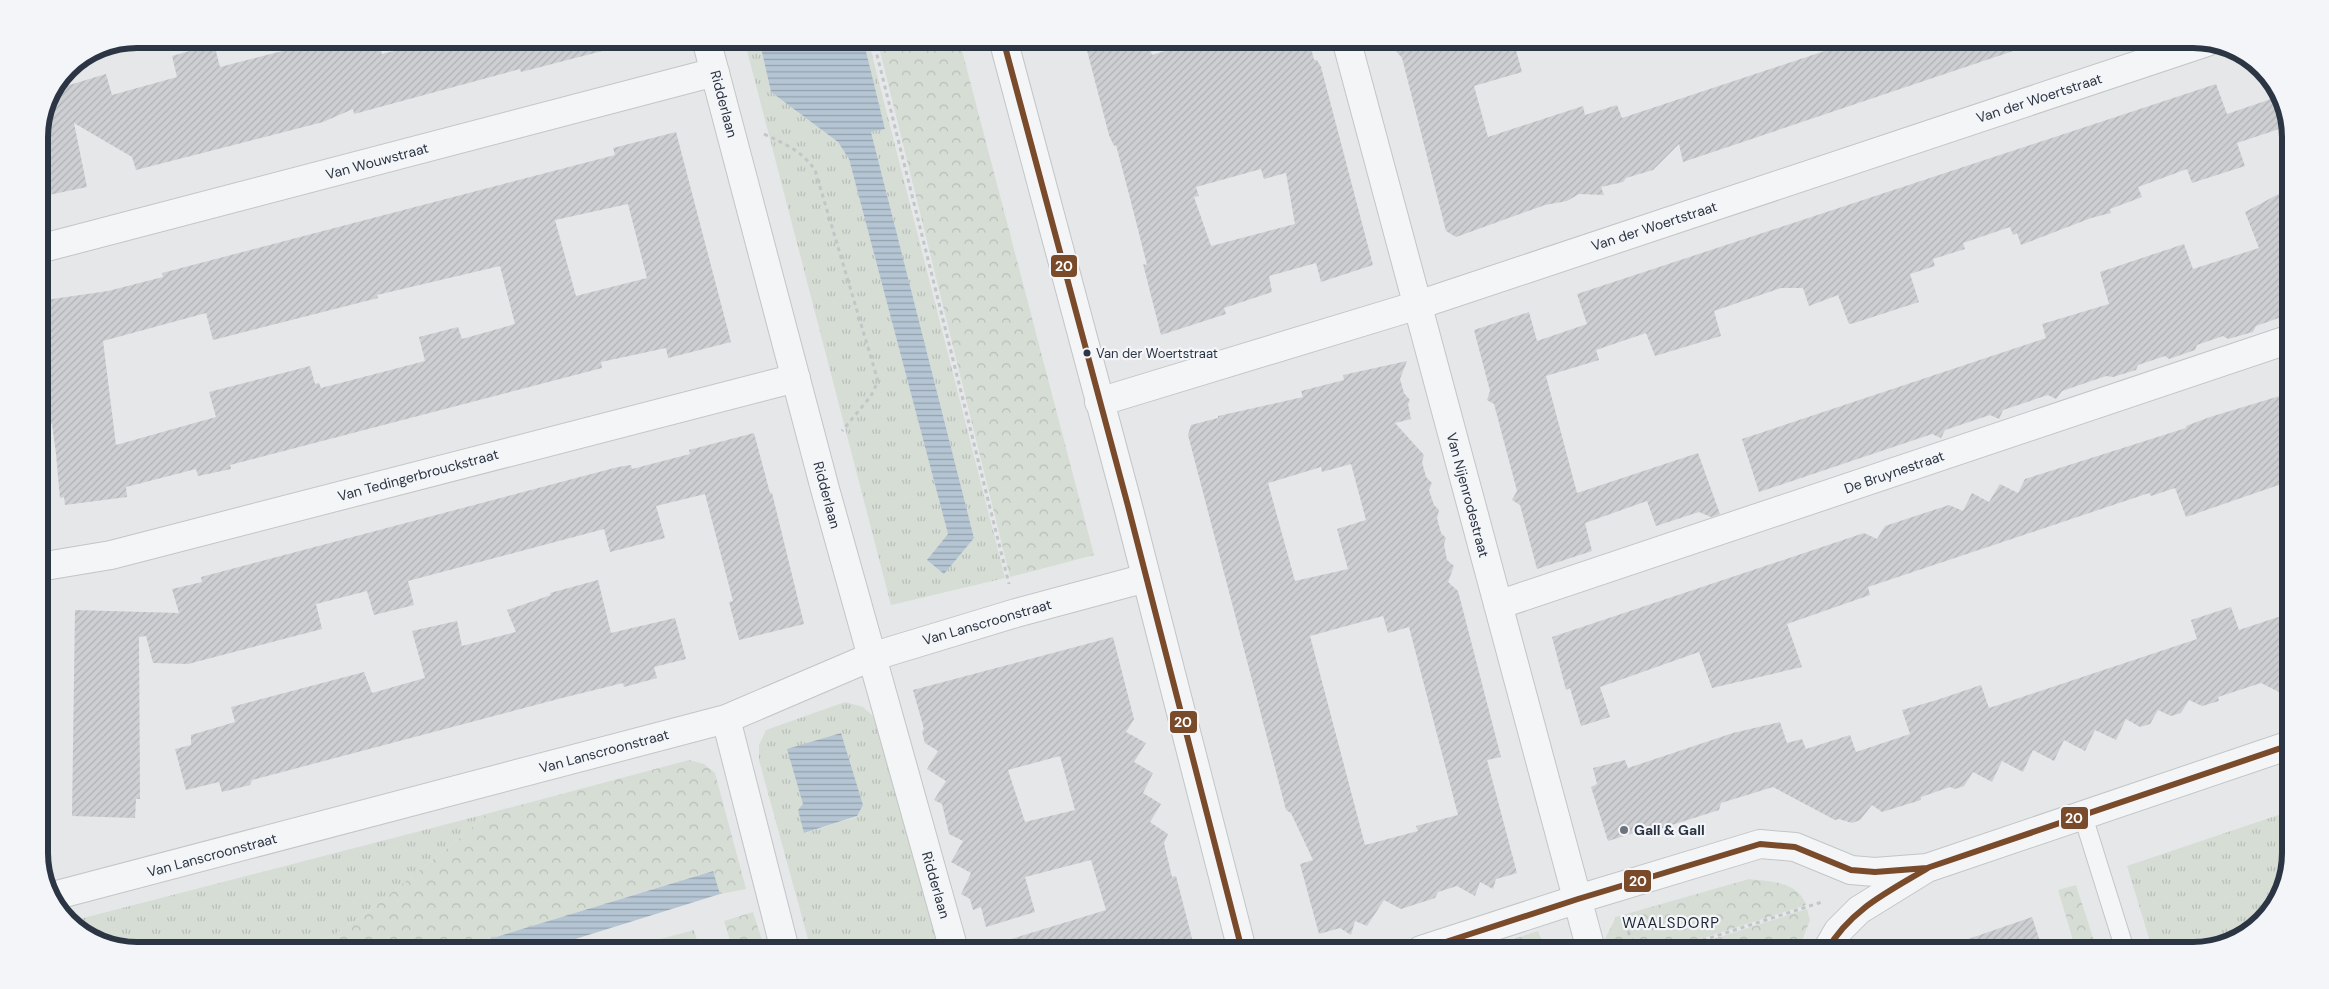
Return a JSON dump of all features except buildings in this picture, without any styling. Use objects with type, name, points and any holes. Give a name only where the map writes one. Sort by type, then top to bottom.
[{"type":"street","name":"Ridderlaan","points":[[708,48],[796,378],[952,942]]},
{"type":"street","points":[[1005,48],[1146,578],[1240,942]]},
{"type":"street","name":"Van Nijenrodestraat","points":[[1348,48],[1589,942]]},
{"type":"street","name":"Van der Woertstraat","points":[[1099,402],[1418,305],[2189,48]]},
{"type":"street","name":"Van Wouwstraat","points":[[48,247],[715,72]]},
{"type":"street","name":"De Bruynestraat","points":[[1498,605],[2281,342]]},
{"type":"street","name":"Van Tedingerbrouckstraat","points":[[48,566],[111,556],[796,378]]},
{"type":"street","name":"Van Lanscroonstraat","points":[[58,895],[726,719],[872,657],[1016,613],[1146,578]]},
{"type":"street","points":[[726,719],[783,942]]},
{"type":"street","points":[[1831,942],[1838,931],[1859,910],[1927,868],[2282,749]]},
{"type":"street","points":[[1446,942],[1578,899],[1760,844],[1795,847],[1851,870],[1875,872],[1927,868]]},
{"type":"lane","points":[[2083,816],[2122,942]]},
{"type":"path","points":[[875,48],[1016,613]]},
{"type":"path","points":[[760,132],[794,148],[806,157],[815,170],[878,381],[871,396],[842,430],[844,439]]},
{"type":"path","points":[[1697,942],[1823,901]]},
{"type":"green space","points":[[746,48],[761,48],[771,92],[838,142],[849,159],[948,534],[974,538],[871,132],[885,129],[865,48],[870,48],[1005,578],[891,605]]},
{"type":"green space","points":[[879,48],[961,48],[1094,555],[1010,577]]},
{"type":"green space","points":[[845,702],[863,707],[875,718],[937,942],[809,942],[759,760],[759,745],[766,730]],"holes":[[[840,733],[863,805],[856,817],[805,833],[798,810],[803,804]]]},
{"type":"green space","points":[[689,760],[704,764],[715,773],[746,889],[720,894],[712,871],[479,942],[314,942],[332,936],[361,917],[465,834],[486,814]]},
{"type":"green space","points":[[486,814],[465,834],[361,917],[332,936],[314,942],[125,941],[92,930],[78,919]]},
{"type":"green space","points":[[2282,814],[2280,870],[2270,897],[2251,919],[2226,935],[2204,941],[2150,942],[2127,866]]},
{"type":"green space","points":[[1749,879],[1775,882],[1790,887],[1797,891],[1806,905],[1691,942],[1604,942],[1616,917]]},
{"type":"green space","points":[[2076,885],[2094,942],[2074,942],[2058,890]]},
{"type":"green space","points":[[1807,909],[1810,920],[1803,938],[1798,942],[1704,942]]},
{"type":"green space","points":[[753,912],[762,942],[731,942],[724,921]]},
{"type":"green space","points":[[694,930],[698,942],[649,942]]},
{"type":"green space","points":[[1538,931],[1542,942],[1504,942]]},
{"type":"water","points":[[761,48],[865,48],[885,129],[871,132],[974,538],[944,574],[927,560],[948,534],[849,159],[838,142],[771,92]]},
{"type":"water","points":[[841,733],[863,805],[857,816],[804,833],[798,810],[803,804],[787,749]]},
{"type":"water","points":[[713,871],[720,894],[566,942],[479,942]]},
{"type":"transit line","name":"20","points":[[1005,48],[1128,506],[1240,942]]},
{"type":"transit line","name":"20","points":[[1446,942],[1578,899],[1760,844],[1795,847],[1851,870],[1875,872],[1927,868],[2282,748]]},
{"type":"transit line","name":"20","points":[[1833,942],[1847,923],[1859,912],[1928,868]]},
{"type":"place","name":"Van der Woertstraat","points":[[1087,353]]},
{"type":"place","name":"Gall & Gall","points":[[1624,830]]},
{"type":"district","name":"WAALSDORP","points":[[1671,923]]}]
